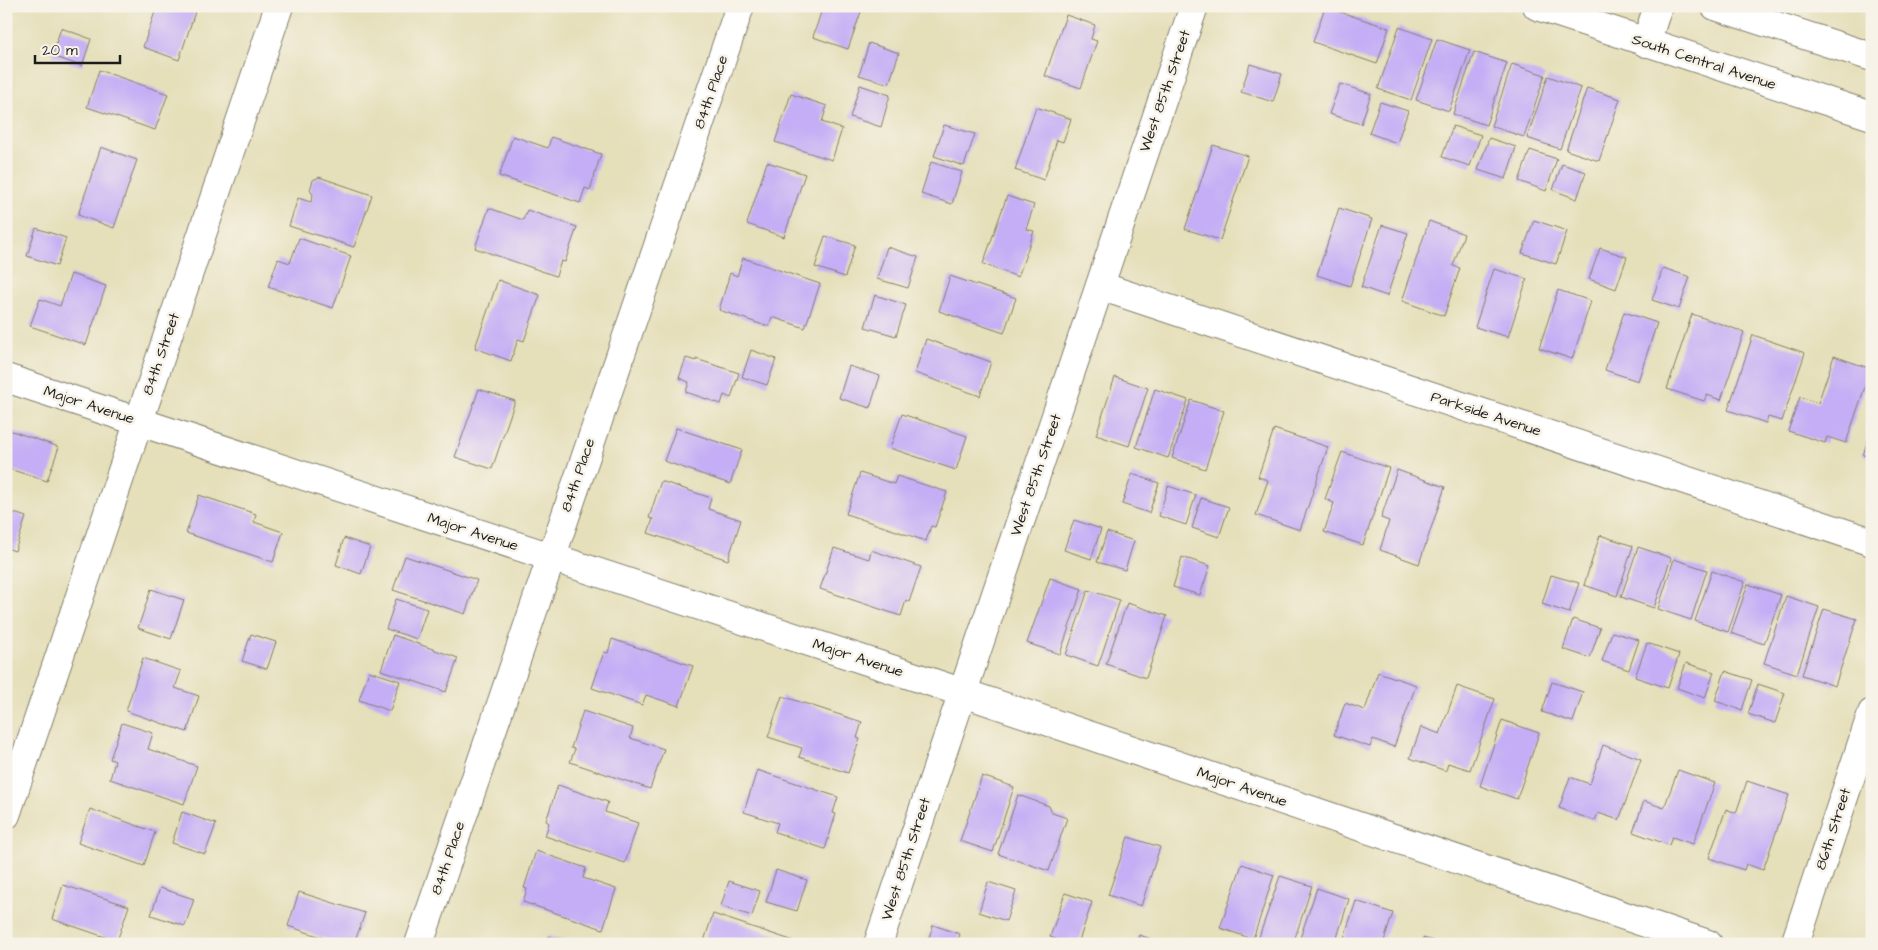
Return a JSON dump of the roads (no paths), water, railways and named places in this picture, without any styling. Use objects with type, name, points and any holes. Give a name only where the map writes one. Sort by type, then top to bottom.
[{"type":"street","name":"84th Street","points":[[6,815],[279,6]]},
{"type":"street","name":"84th Place","points":[[419,944],[740,6]]},
{"type":"street","name":"West 85th Street","points":[[878,944],[1194,6]]},
{"type":"street","name":"South Central Avenue","points":[[1537,6],[1872,116]]},
{"type":"street","points":[[1646,43],[1658,6]]},
{"type":"street","points":[[1715,6],[1872,57]]},
{"type":"street","name":"Parkside Avenue","points":[[1100,286],[1872,542]]},
{"type":"street","name":"Major Avenue","points":[[6,378],[962,693],[1708,944]]},
{"type":"street","name":"86th Street","points":[[1795,944],[1872,713]]}]
